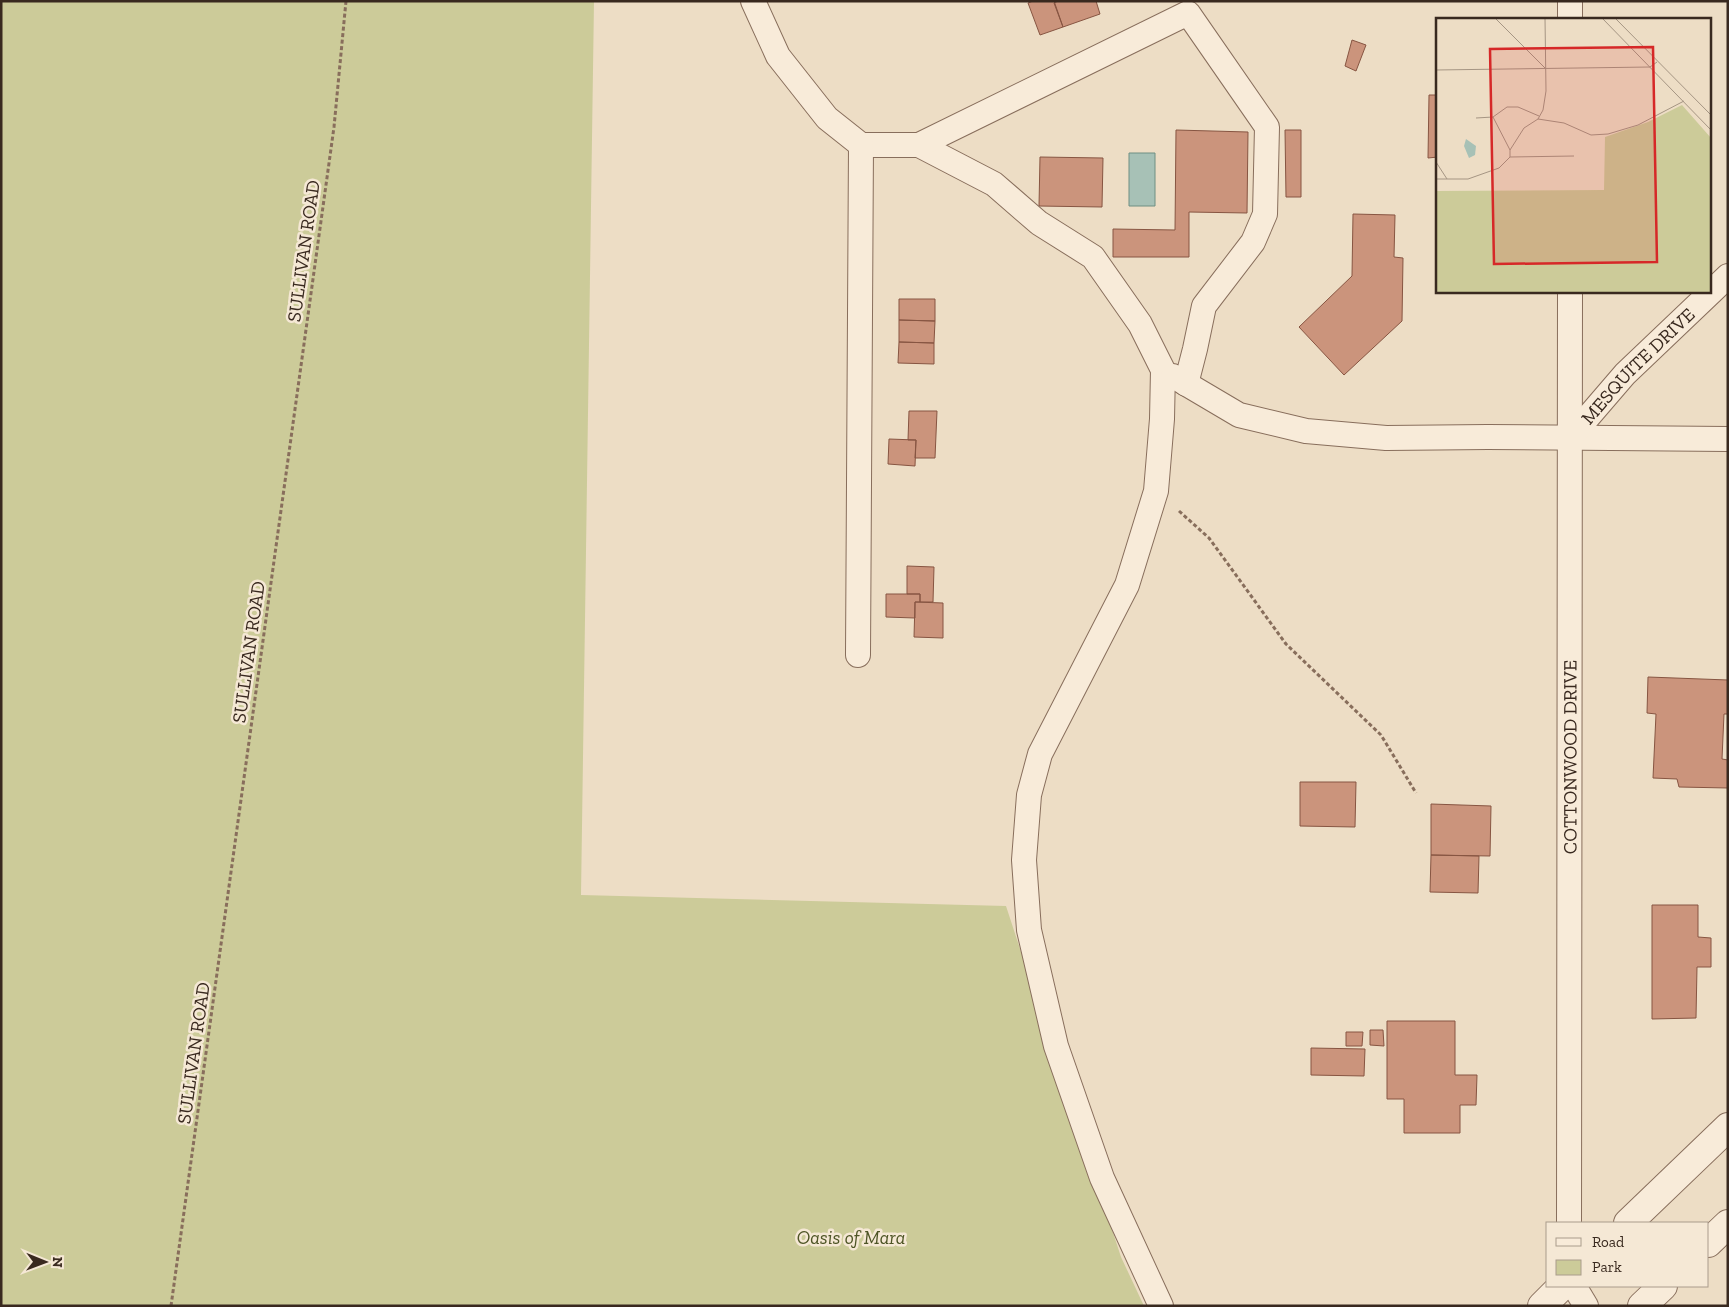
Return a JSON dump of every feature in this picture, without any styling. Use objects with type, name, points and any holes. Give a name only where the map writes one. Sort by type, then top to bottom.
[{"type":"street","points":[[753,1],[778,56],[827,118],[861,145],[919,146],[994,184],[1039,224],[1093,257],[1140,324],[1163,370],[1162,419],[1156,491],[1127,585],[1040,754],[1029,795],[1024,860],[1029,930],[1056,1046],[1102,1178],[1161,1306]]},
{"type":"street","points":[[1570,1],[1570,18]]},
{"type":"street","points":[[919,146],[1188,7],[1267,128],[1265,214],[1253,242],[1204,306],[1186,384]]},
{"type":"street","points":[[858,654],[861,145]]},
{"type":"street","name":"MESQUITE DRIVE","points":[[1712,291],[1728,276]]},
{"type":"street","name":"COTTONWOOD DRIVE","points":[[1569,1222],[1570,292]]},
{"type":"street","name":"MESQUITE DRIVE","points":[[1570,438],[1626,374],[1711,292]]},
{"type":"street","points":[[1163,370],[1238,415],[1306,431],[1386,438],[1728,439]]},
{"type":"street","points":[[1629,1222],[1728,1127]]},
{"type":"street","points":[[1709,1242],[1728,1224]]},
{"type":"street","points":[[1542,1306],[1561,1287]]},
{"type":"street","points":[[1575,1287],[1586,1306]]},
{"type":"street","points":[[1642,1306],[1662,1287]]},
{"type":"path","name":"SULLIVAN ROAD","points":[[171,1306],[334,127],[346,1]]},
{"type":"path","points":[[1156,491],[1209,538],[1286,644],[1381,736],[1416,793]]},
{"type":"green space","name":"Oasis of Mara","points":[[1,1],[594,1],[581,895],[1006,906],[1121,1257],[1144,1306],[1,1306]]},
{"type":"shaded area","points":[[1129,153],[1155,153],[1155,206],[1129,206]]},
{"type":"building","points":[[1033,1],[1054,1],[1063,27],[1040,35],[1028,3]]},
{"type":"building","points":[[1058,1],[1096,1],[1100,14],[1063,27],[1054,3]]},
{"type":"building","points":[[1352,40],[1366,45],[1356,71],[1345,66]]},
{"type":"building","points":[[1429,95],[1436,95],[1436,157],[1428,158]]},
{"type":"building","points":[[1176,130],[1248,132],[1247,213],[1189,212],[1189,257],[1113,257],[1113,229],[1175,230]]},
{"type":"building","points":[[1285,130],[1301,130],[1301,197],[1286,197]]},
{"type":"building","points":[[1040,157],[1103,158],[1102,207],[1039,206]]},
{"type":"building","points":[[1353,214],[1395,215],[1394,257],[1403,258],[1402,321],[1344,375],[1299,327],[1352,276]]},
{"type":"building","points":[[899,299],[935,299],[935,321],[899,320]]},
{"type":"building","points":[[899,320],[935,321],[934,343],[899,342]]},
{"type":"building","points":[[899,342],[934,343],[934,364],[898,363]]},
{"type":"building","points":[[909,411],[937,411],[935,458],[915,458],[916,440],[908,440]]},
{"type":"building","points":[[889,439],[916,440],[915,466],[888,464]]},
{"type":"building","points":[[907,566],[934,567],[933,602],[920,602],[920,594],[907,594]]},
{"type":"building","points":[[886,594],[920,594],[920,602],[915,602],[915,618],[886,617]]},
{"type":"building","points":[[915,602],[943,603],[943,638],[914,637]]},
{"type":"building","points":[[1648,677],[1728,680],[1728,714],[1724,714],[1722,759],[1728,760],[1728,788],[1679,787],[1677,779],[1653,778],[1656,714],[1647,713]]},
{"type":"building","points":[[1300,782],[1356,782],[1355,827],[1300,826]]},
{"type":"building","points":[[1431,804],[1491,806],[1490,856],[1431,855]]},
{"type":"building","points":[[1431,855],[1479,856],[1478,893],[1430,892]]},
{"type":"building","points":[[1652,905],[1698,905],[1698,937],[1711,938],[1711,967],[1697,967],[1696,1018],[1652,1019]]},
{"type":"building","points":[[1387,1021],[1455,1021],[1455,1075],[1477,1075],[1476,1105],[1460,1105],[1460,1133],[1404,1133],[1404,1099],[1387,1099]]},
{"type":"building","points":[[1370,1030],[1383,1030],[1384,1046],[1370,1045]]},
{"type":"building","points":[[1346,1032],[1363,1032],[1362,1046],[1346,1046]]},
{"type":"building","points":[[1311,1048],[1365,1049],[1364,1076],[1311,1075]]}]
